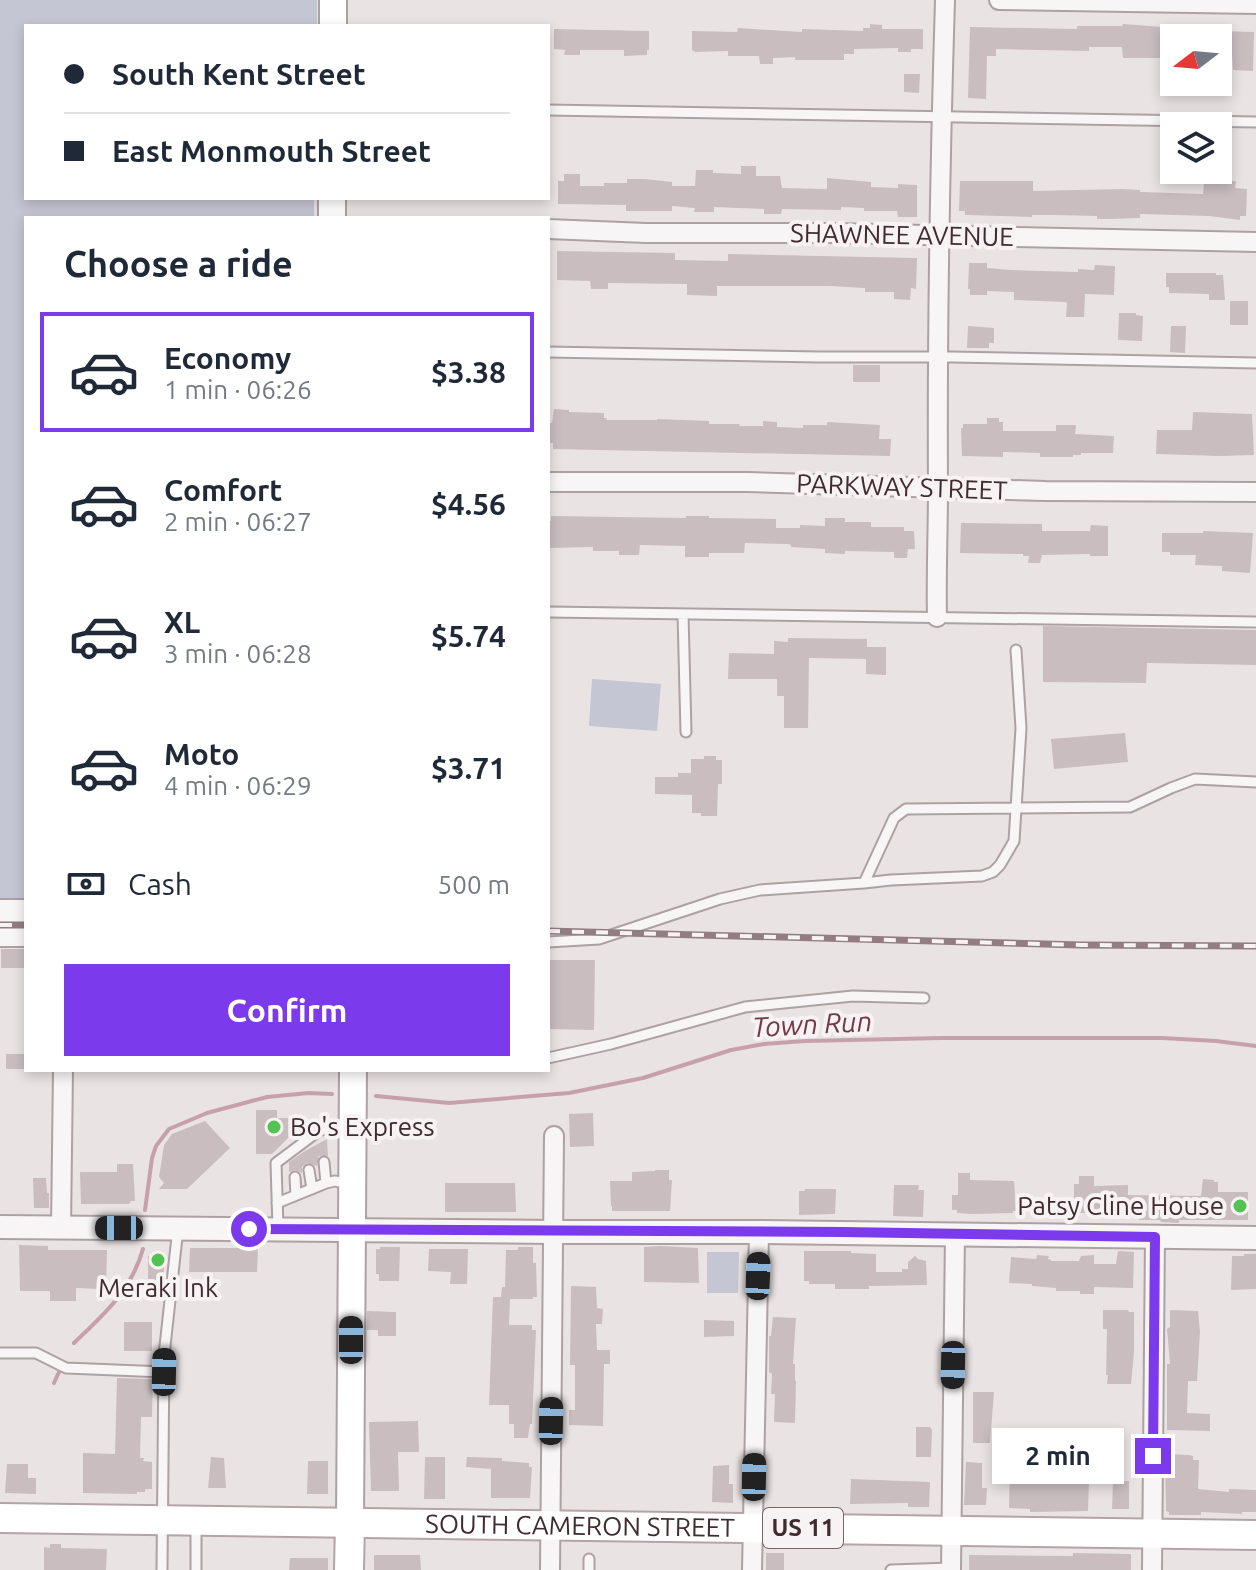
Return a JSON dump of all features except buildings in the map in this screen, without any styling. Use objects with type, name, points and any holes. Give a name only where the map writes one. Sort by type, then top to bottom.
[{"type":"main road","points":[[333,0],[333,24]]},
{"type":"main road","points":[[349,1570],[351,1230],[339,1184],[352,1126],[353,1072]]},
{"type":"main road","name":"SOUTH CAMERON STREET","points":[[0,1518],[1256,1535]]},
{"type":"street","points":[[937,617],[938,236],[945,0]]},
{"type":"street","points":[[999,0],[1256,4]]},
{"type":"street","name":"SHAWNEE AVENUE","points":[[550,229],[1256,242]]},
{"type":"street","name":"PARKWAY STREET","points":[[550,482],[748,482],[1256,492]]},
{"type":"street","points":[[0,911],[24,911]]},
{"type":"street","points":[[0,935],[24,935]]},
{"type":"street","points":[[61,1228],[63,1072]]},
{"type":"street","points":[[550,1570],[554,1136]]},
{"type":"street","points":[[0,1227],[1256,1238]]},
{"type":"street","points":[[752,1570],[759,1232]]},
{"type":"street","points":[[951,1569],[955,1233]]},
{"type":"street","points":[[1152,1570],[1155,1237]]},
{"type":"lane","points":[[550,110],[1256,122]]},
{"type":"lane","points":[[550,352],[1256,363]]},
{"type":"lane","points":[[550,612],[1256,622]]},
{"type":"lane","points":[[683,614],[686,732]]},
{"type":"lane","points":[[550,942],[599,939],[720,899],[760,890],[982,876],[993,872],[1014,841],[1021,728],[1016,650]]},
{"type":"lane","points":[[864,883],[894,818],[906,809],[1130,807],[1195,779],[1256,782]]},
{"type":"lane","points":[[550,1058],[755,1005],[853,996],[924,998]]},
{"type":"lane","points":[[278,1229],[276,1163],[306,1145],[320,1130],[352,1126]]},
{"type":"lane","points":[[320,1130],[322,1142]]},
{"type":"lane","points":[[277,1203],[312,1189],[339,1184],[324,1162]]},
{"type":"lane","points":[[309,1170],[312,1189]]},
{"type":"lane","points":[[295,1177],[296,1195]]},
{"type":"lane","points":[[162,1570],[164,1372],[178,1228]]},
{"type":"lane","points":[[0,1353],[36,1353],[66,1368],[164,1372]]},
{"type":"lane","points":[[196,1520],[196,1570]]},
{"type":"lane","points":[[891,1570],[951,1569]]},
{"type":"shaded area","points":[[0,0],[317,0],[317,24],[24,24],[24,200],[314,200],[314,216],[24,216],[24,902],[0,901]]},
{"type":"shaded area","points":[[592,679],[661,684],[657,731],[589,726]]},
{"type":"shaded area","points":[[707,1252],[739,1252],[738,1293],[707,1293]]},
{"type":"waterway","name":"Town Run","points":[[376,1096],[449,1103],[569,1093],[643,1078],[731,1050],[805,1041],[1162,1038],[1256,1046]]},
{"type":"waterway","name":"Town Run","points":[[145,1210],[152,1158],[156,1146],[169,1129],[207,1113],[267,1097],[332,1094]]},
{"type":"waterway","name":"Town Run","points":[[74,1343],[124,1289],[143,1249]]},
{"type":"waterway","name":"Town Run","points":[[54,1383],[59,1372]]},
{"type":"railway","points":[[0,925],[24,925]]},
{"type":"railway","points":[[550,931],[1081,945],[1256,946]]},
{"type":"place","name":"Bo's Express","points":[[274,1127]]},
{"type":"place","name":"Patsy Cline House","points":[[1240,1206]]},
{"type":"place","name":"Meraki Ink","points":[[158,1260]]},
{"type":"route","points":[[249,1229],[1155,1237],[1153,1456]]}]
